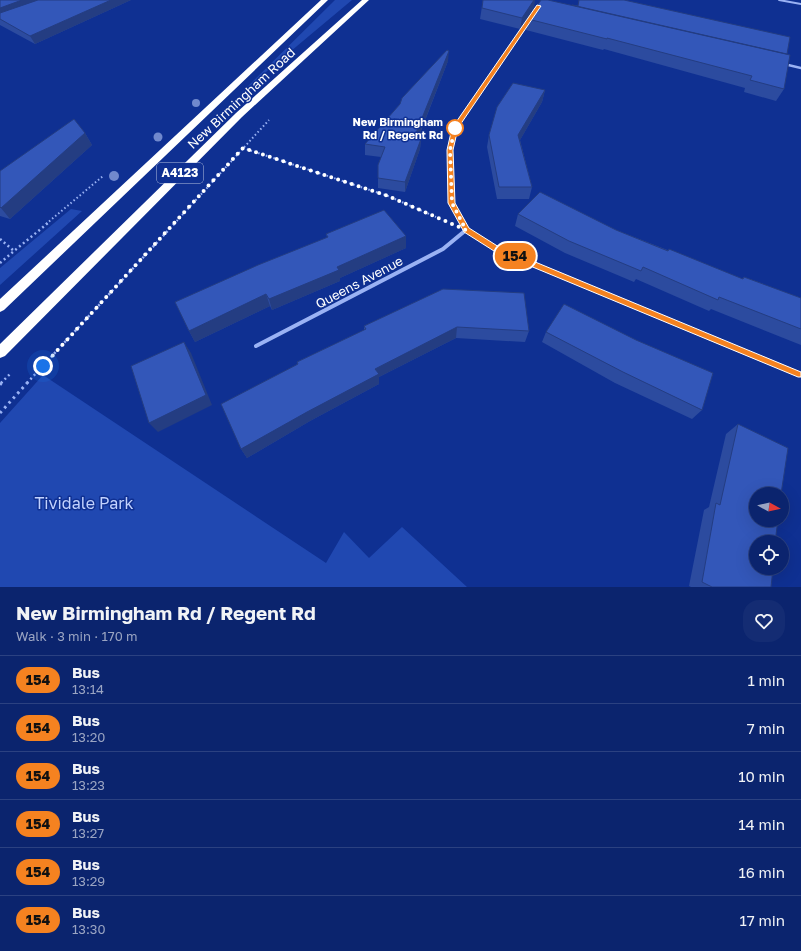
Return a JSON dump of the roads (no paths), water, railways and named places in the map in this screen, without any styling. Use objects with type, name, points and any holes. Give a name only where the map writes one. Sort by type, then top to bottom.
[{"type":"highway","name":"New Birmingham Road","points":[[0,307],[325,0]]},
{"type":"highway","name":"New Birmingham Road","points":[[0,352],[239,115],[366,0]]},
{"type":"street","points":[[530,19],[455,128],[450,150],[452,203],[466,230],[496,249],[801,375]]},
{"type":"street","points":[[778,63],[801,68]]},
{"type":"street","name":"Queens Avenue","points":[[256,346],[443,249],[466,230]]},
{"type":"lane","points":[[779,0],[801,4]]},
{"type":"place","name":"New Birmingham Rd / Regent Rd","points":[[455,128]]},
{"type":"park label","name":"Tividale Park","points":[[84,503]]}]
